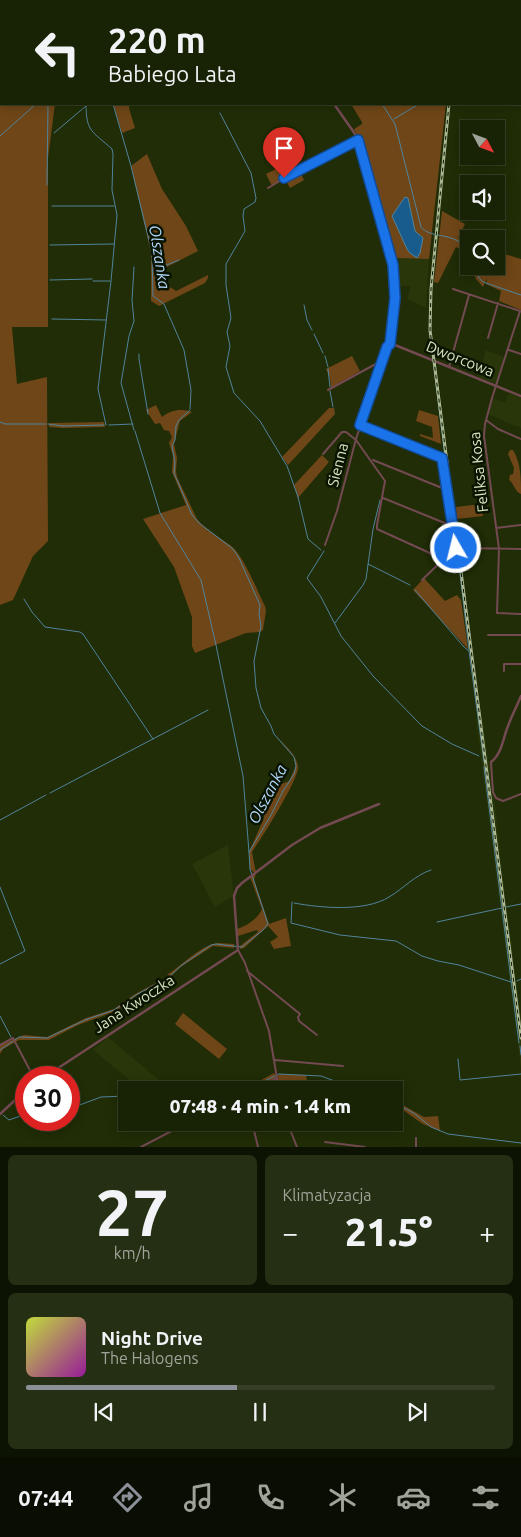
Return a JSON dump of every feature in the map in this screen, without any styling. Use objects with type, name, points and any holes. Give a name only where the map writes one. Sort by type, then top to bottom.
[{"type":"street","name":"Sienna","points":[[325,545],[337,511],[360,425],[390,344],[395,298],[394,274],[389,246],[358,140],[335,105]]},
{"type":"street","points":[[268,188],[358,140]]},
{"type":"street","points":[[453,289],[498,303],[488,338]]},
{"type":"street","points":[[448,367],[469,294]]},
{"type":"street","name":"Feliksa Kosa","points":[[498,303],[520,311],[486,420],[484,436],[499,549],[497,613],[521,614]]},
{"type":"street","name":"Dworcowa","points":[[390,344],[521,396]]},
{"type":"street","points":[[509,350],[521,354]]},
{"type":"street","points":[[328,390],[383,360]]},
{"type":"street","points":[[486,420],[498,429],[521,439]]},
{"type":"street","points":[[360,425],[442,458],[456,548]]},
{"type":"street","points":[[322,454],[342,432],[346,432],[356,440],[385,481],[377,529],[443,559]]},
{"type":"street","points":[[371,460],[447,490]]},
{"type":"street","points":[[382,498],[452,526]]},
{"type":"street","name":"Feliksa Kosa","points":[[496,528],[521,525]]},
{"type":"street","points":[[422,580],[456,548],[521,549]]},
{"type":"street","points":[[488,635],[521,635]]},
{"type":"street","points":[[504,671],[504,664],[521,664]]},
{"type":"street","points":[[521,696],[508,725],[500,750],[491,762],[493,792],[496,798],[503,801],[521,794]]},
{"type":"street","points":[[278,1081],[269,1031],[238,948],[234,896],[237,888],[248,878],[292,845],[320,828],[379,804]]},
{"type":"street","name":"Jana Kwoczka","points":[[61,1066],[238,948]]},
{"type":"street","points":[[247,971],[300,1014],[300,1021],[317,1035]]},
{"type":"street","points":[[0,1045],[13,1038],[28,1066]]},
{"type":"street","points":[[275,1060],[344,1066]]},
{"type":"street","points":[[271,1081],[277,1078]]},
{"type":"street","points":[[0,1114],[15,1100]]},
{"type":"street","points":[[141,1147],[172,1131]]},
{"type":"street","points":[[254,1131],[258,1147]]},
{"type":"street","points":[[290,1131],[296,1147]]},
{"type":"street","points":[[416,1138],[416,1147]]},
{"type":"street","points":[[325,1142],[365,1147]]},
{"type":"shaded area","points":[[0,105],[55,105],[48,158],[48,327],[12,327],[17,384],[47,377],[48,541],[33,556],[13,600],[0,605]]},
{"type":"shaded area","points":[[113,105],[129,105],[135,128],[122,133]]},
{"type":"shaded area","points":[[352,105],[446,105],[429,259],[396,258],[393,256],[368,173],[364,150],[354,129],[362,124]]},
{"type":"shaded area","points":[[147,154],[162,189],[186,226],[198,251],[159,271],[164,283],[176,291],[208,275],[205,283],[159,306],[151,301],[151,253],[131,166]]},
{"type":"shaded area","points":[[294,160],[304,180],[290,188],[285,179],[272,186],[266,174]]},
{"type":"shaded area","points":[[442,211],[465,224],[462,230],[460,230],[458,238],[460,239],[460,249],[456,247],[438,283],[434,282]]},
{"type":"shaded area","points":[[505,254],[521,259],[521,310],[499,301],[501,291],[486,284],[487,278],[483,287],[474,275],[505,275]]},
{"type":"shaded area","points":[[396,258],[429,259],[426,308],[407,299],[411,286],[395,286],[393,265]]},
{"type":"shaded area","points":[[486,350],[505,357],[496,384],[478,377]]},
{"type":"shaded area","points":[[352,356],[360,371],[331,388],[330,378],[326,369]]},
{"type":"shaded area","points":[[509,393],[521,398],[521,428],[487,414],[492,398],[505,403]]},
{"type":"shaded area","points":[[156,405],[162,417],[176,410],[192,412],[180,421],[174,444],[177,458],[177,477],[200,523],[230,545],[240,556],[254,582],[266,611],[263,630],[260,632],[246,633],[195,653],[192,646],[192,617],[174,567],[143,519],[186,505],[172,472],[173,456],[169,443],[172,437],[169,431],[164,430],[160,423],[155,424],[146,410]]},
{"type":"shaded area","points":[[329,408],[334,408],[335,414],[288,465],[282,457]]},
{"type":"shaded area","points":[[419,410],[438,416],[441,444],[420,436],[420,434],[433,438],[432,427],[416,421]]},
{"type":"shaded area","points":[[104,422],[105,427],[49,427],[49,423]]},
{"type":"shaded area","points":[[510,450],[513,450],[516,455],[519,466],[521,494],[509,480],[514,468],[508,454]]},
{"type":"shaded area","points":[[322,455],[329,462],[298,498],[294,485]]},
{"type":"shaded area","points":[[482,504],[483,516],[457,519],[456,507]]},
{"type":"shaded area","points":[[424,578],[445,601],[457,595],[461,600],[468,649],[413,590]]},
{"type":"shaded area","points":[[482,717],[489,764],[491,764],[501,863],[521,1018],[521,1069],[476,718]]},
{"type":"shaded area","points":[[280,740],[295,758],[298,766],[297,773],[279,809],[252,852],[256,873],[254,880],[269,924],[286,918],[291,946],[274,949],[270,942],[278,937],[268,926],[244,948],[240,949],[240,946],[258,932],[257,930],[238,936],[237,929],[251,922],[262,909],[250,877],[255,873],[250,869],[249,852],[264,818],[264,791],[289,781],[296,766],[294,757]]},
{"type":"shaded area","points":[[228,845],[234,896],[215,907],[192,864]]},
{"type":"shaded area","points":[[218,943],[234,944],[234,948],[213,946],[179,968],[168,979],[137,995],[116,1011],[78,1025],[49,1040],[19,1040],[3,1049],[0,1054],[0,1045],[24,1035],[47,1037],[86,1018],[114,1009],[135,994],[167,977],[168,974],[204,948]]},
{"type":"shaded area","points":[[183,1013],[227,1049],[219,1059],[175,1024]]},
{"type":"shaded area","points":[[108,1037],[160,1081],[131,1081],[93,1050]]},
{"type":"shaded area","points":[[274,1073],[277,1078],[270,1081],[259,1081]]},
{"type":"shaded area","points":[[279,1074],[306,1075],[307,1081],[278,1081]]},
{"type":"shaded area","points":[[403,1105],[424,1117],[438,1116],[440,1131],[423,1124],[403,1110]]},
{"type":"water","points":[[405,197],[408,198],[415,231],[423,238],[417,258],[407,249],[392,216]]},
{"type":"waterway","points":[[0,136],[35,105]]},
{"type":"waterway","points":[[47,185],[48,105]]},
{"type":"waterway","points":[[86,105],[89,126],[112,149],[112,190],[117,215],[98,389],[106,425]]},
{"type":"waterway","name":"Olszanka","points":[[113,105],[131,166],[152,253],[153,296],[164,304],[184,350],[191,390],[190,409]]},
{"type":"waterway","points":[[383,105],[395,124],[421,227],[425,231],[451,238],[460,243]]},
{"type":"waterway","points":[[394,119],[417,105]]},
{"type":"waterway","points":[[54,133],[86,106]]},
{"type":"waterway","points":[[220,113],[251,173],[256,198],[255,202],[244,209],[245,231],[226,264],[226,285],[231,318],[227,332],[230,346],[226,367],[234,393],[260,421],[287,466],[298,497],[308,539],[321,550]]},
{"type":"waterway","points":[[52,206],[114,206]]},
{"type":"waterway","points":[[50,245],[114,244]]},
{"type":"waterway","points":[[152,271],[179,260]]},
{"type":"waterway","points":[[134,267],[132,300],[134,321],[129,336],[121,383],[134,430]]},
{"type":"waterway","points":[[478,275],[483,282],[521,295]]},
{"type":"waterway","points":[[50,280],[92,279]]},
{"type":"waterway","points":[[93,281],[110,281]]},
{"type":"waterway","points":[[304,305],[307,320],[312,330]]},
{"type":"waterway","points":[[52,319],[106,320]]},
{"type":"waterway","points":[[314,334],[323,353]]},
{"type":"waterway","points":[[139,354],[148,414]]},
{"type":"waterway","points":[[325,356],[328,367]]},
{"type":"waterway","points":[[434,368],[456,546]]},
{"type":"waterway","points":[[328,369],[330,387]]},
{"type":"waterway","points":[[330,391],[333,407]]},
{"type":"waterway","name":"Olszanka","points":[[0,1050],[19,1037],[47,1038],[85,1020],[114,1010],[136,995],[169,977],[182,965],[211,945],[242,947],[268,924],[250,869],[249,852],[294,774],[296,766],[294,757],[274,734],[261,708],[256,688],[254,661],[261,626],[260,605],[239,558],[233,549],[199,523],[192,515],[174,473],[175,463],[172,446],[175,440],[176,426],[179,420],[190,410]]},
{"type":"waterway","points":[[0,422],[5,424],[46,424]]},
{"type":"waterway","points":[[48,424],[63,426],[104,425]]},
{"type":"waterway","points":[[109,425],[133,424]]},
{"type":"waterway","points":[[135,431],[160,513],[201,580],[243,776],[249,852]]},
{"type":"waterway","points":[[335,623],[366,579],[373,529],[380,500]]},
{"type":"waterway","points":[[457,549],[469,650]]},
{"type":"waterway","points":[[324,551],[307,578],[321,597],[341,636],[373,676],[422,726],[452,744],[479,756]]},
{"type":"waterway","points":[[368,564],[410,585]]},
{"type":"waterway","points":[[415,590],[469,651],[484,762]]},
{"type":"waterway","points":[[24,599],[45,627],[83,634],[153,739]]},
{"type":"waterway","points":[[50,793],[208,710]]},
{"type":"waterway","points":[[484,767],[519,1043]]},
{"type":"waterway","points":[[0,820],[46,795]]},
{"type":"waterway","points":[[294,903],[343,908],[368,905],[389,897],[420,875],[431,870]]},
{"type":"waterway","points":[[0,887],[25,951],[0,964]]},
{"type":"waterway","points":[[292,902],[291,923],[340,935],[396,941],[422,956],[459,965],[511,982]]},
{"type":"waterway","points":[[506,907],[521,904]]},
{"type":"waterway","points":[[437,922],[502,908]]},
{"type":"waterway","points":[[517,981],[521,979]]},
{"type":"waterway","points":[[0,1016],[11,1037]]},
{"type":"waterway","points":[[520,1046],[521,1055]]},
{"type":"waterway","points":[[458,1059],[460,1080],[521,1074]]},
{"type":"waterway","points":[[265,1081],[279,1074],[321,1076],[335,1081]]},
{"type":"waterway","points":[[80,1105],[101,1097],[118,1096]]},
{"type":"waterway","points":[[403,1107],[431,1127],[448,1134],[521,1143]]},
{"type":"waterway","points":[[3,1115],[9,1120],[15,1118]]},
{"type":"railway","points":[[449,105],[431,289],[430,330],[521,1038]]},
{"type":"route","points":[[284,178],[358,140],[391,256],[395,298],[390,344],[387,347],[360,425],[442,458],[456,548]]}]
